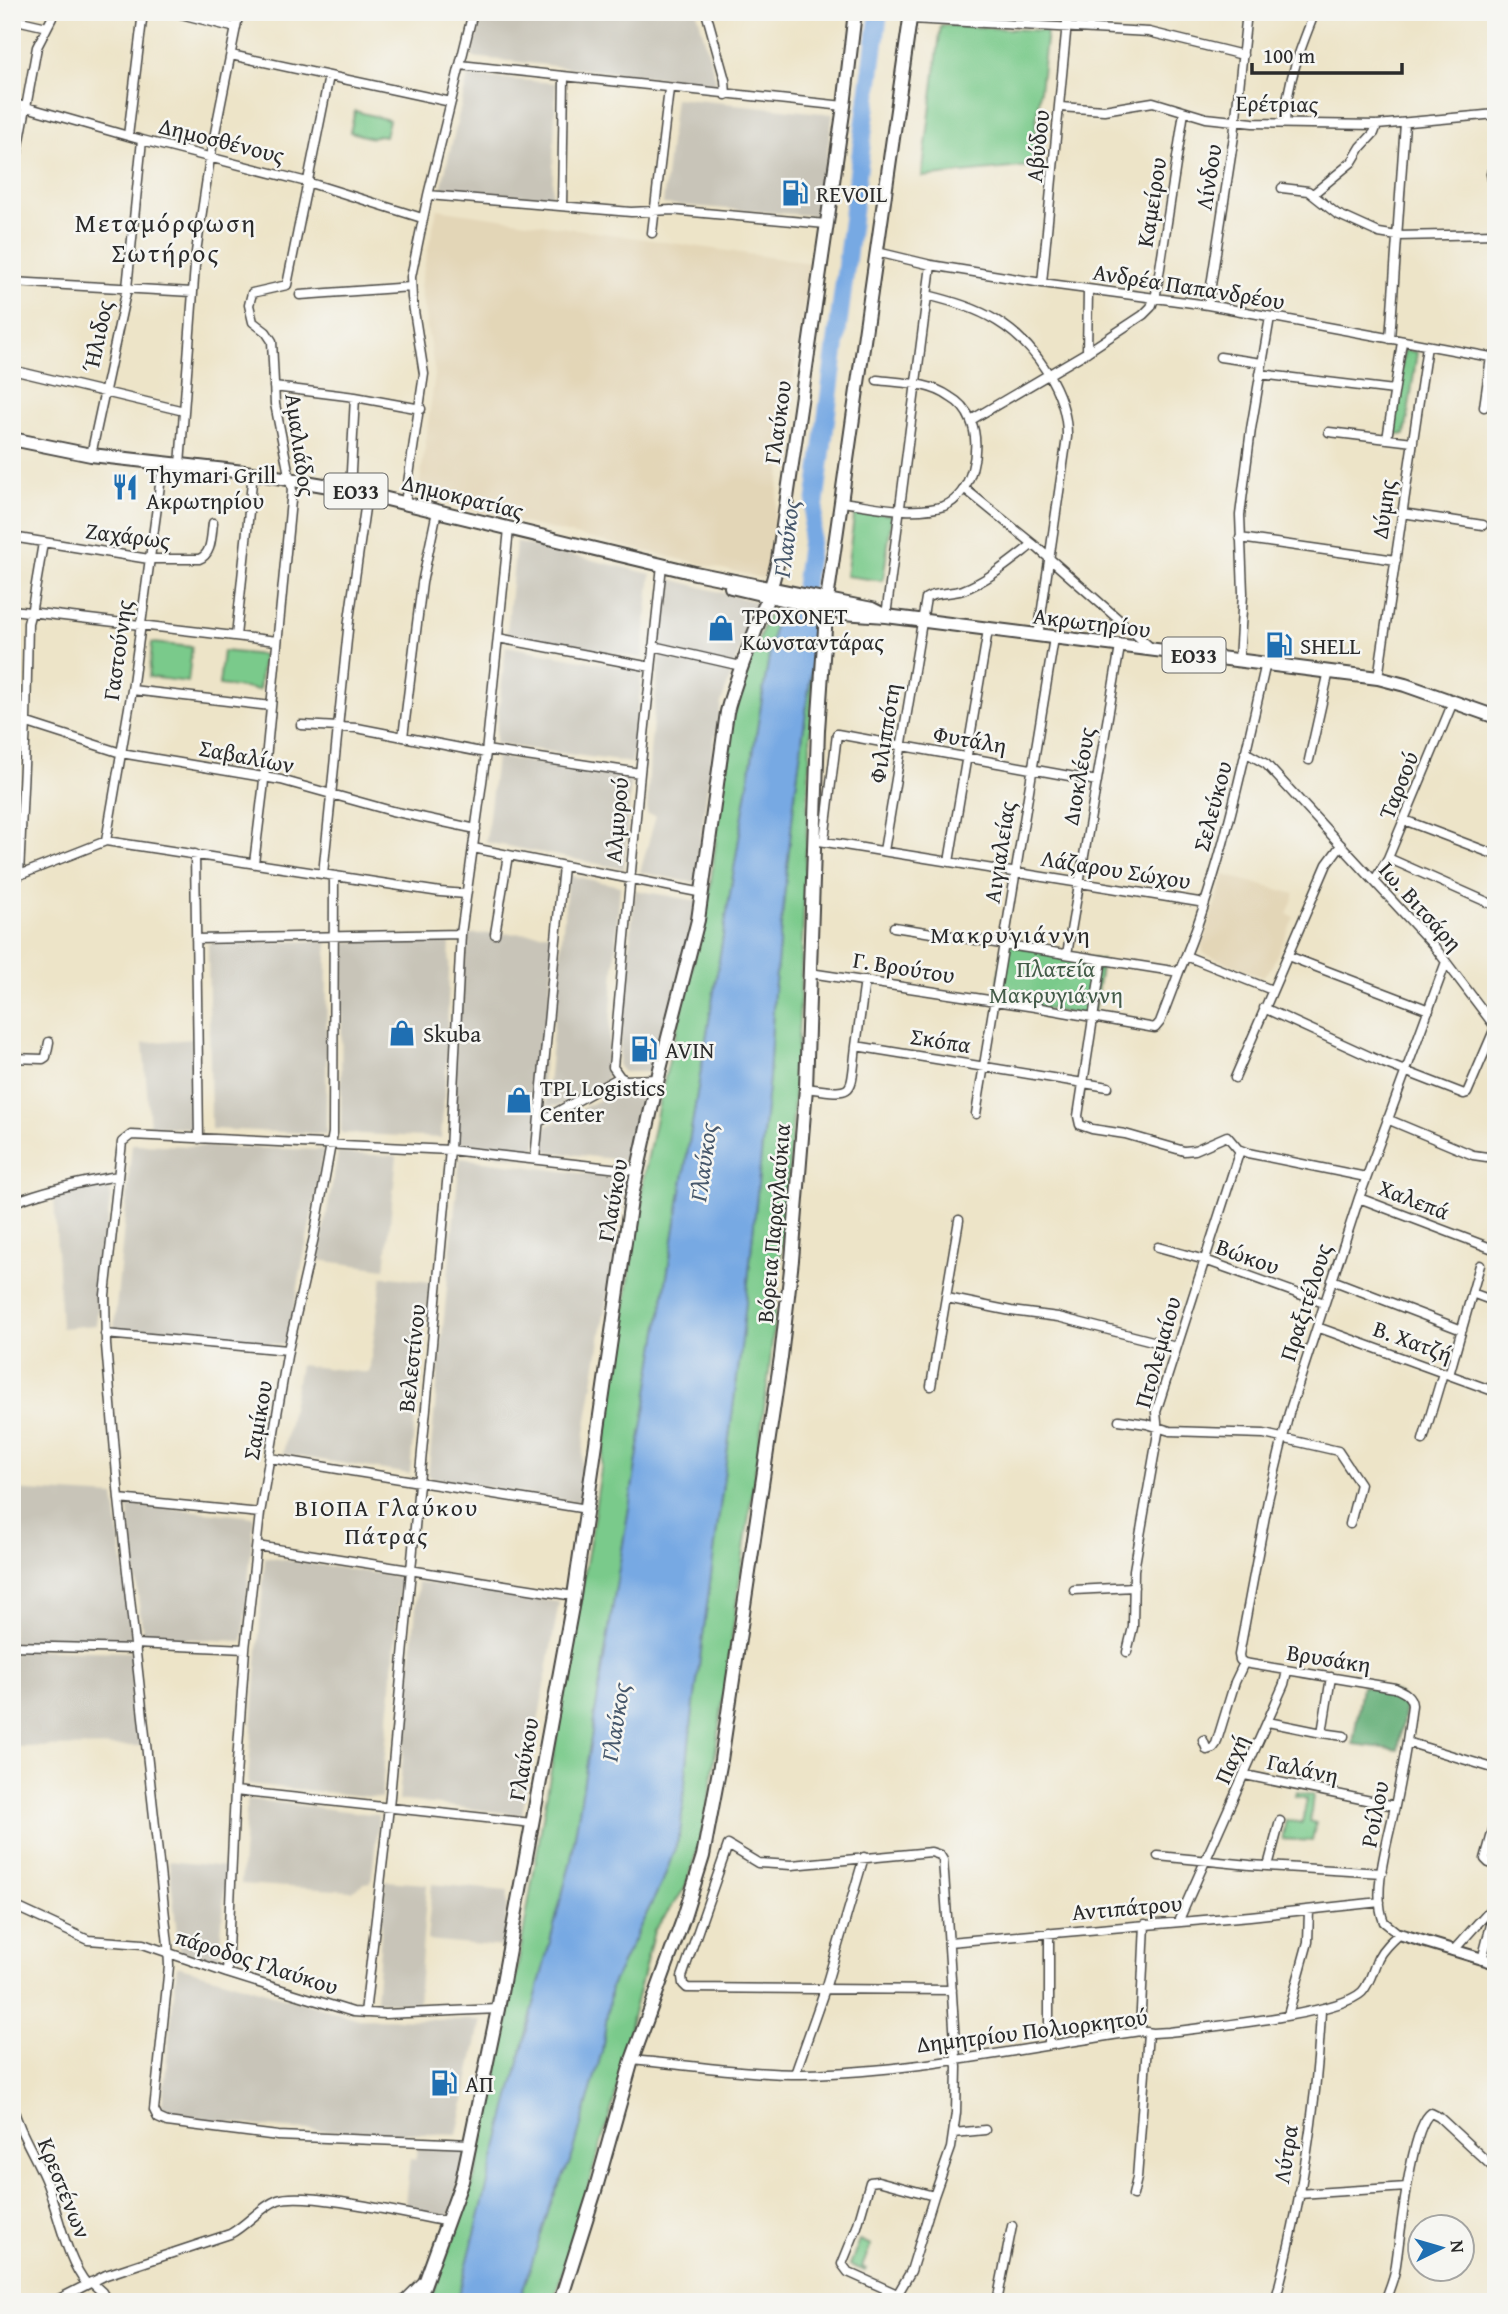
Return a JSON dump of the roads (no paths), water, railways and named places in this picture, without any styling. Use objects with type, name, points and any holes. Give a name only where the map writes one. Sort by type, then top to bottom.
[{"type":"main road","name":"Γλαύκου","points":[[428,2276],[462,2180],[498,2009],[574,1596],[629,1216],[658,1079],[690,956],[703,893],[721,742],[728,707],[741,666],[775,594],[855,12]]},
{"type":"main road","points":[[823,604],[842,502],[911,16]]},
{"type":"main road","name":"Δημοκρατίας","points":[[12,439],[91,455],[253,473],[350,490],[775,594]]},
{"type":"main road","name":"Ακρωτηρίου","points":[[775,594],[823,604],[842,613],[886,616],[1378,678],[1496,717]]},
{"type":"main road","name":"Βόρεια Παραγλαύκια","points":[[559,2302],[632,2060],[684,1917],[706,1844],[721,1760],[781,1357],[793,1248],[806,1088],[818,841],[818,730],[823,604]]},
{"type":"main road","points":[[418,2302],[428,2276]]},
{"type":"street","points":[[12,184],[37,47],[55,12]]},
{"type":"street","points":[[128,136],[143,12]]},
{"type":"street","points":[[173,12],[236,28]]},
{"type":"street","points":[[180,464],[192,292],[210,158],[239,12]]},
{"type":"street","points":[[405,503],[421,409],[424,369],[411,286],[422,218],[473,12]]},
{"type":"street","points":[[706,12],[726,95]]},
{"type":"street","points":[[1026,25],[1027,12]]},
{"type":"street","name":"Αβύδου","points":[[1042,284],[1068,12]]},
{"type":"street","name":"Λίνδου","points":[[1208,305],[1236,122],[1247,12]]},
{"type":"street","points":[[1285,122],[1291,75],[1315,12]]},
{"type":"street","points":[[911,16],[1149,32],[1242,55]]},
{"type":"street","points":[[12,19],[47,27]]},
{"type":"street","points":[[231,55],[451,102]]},
{"type":"street","points":[[460,65],[844,106]]},
{"type":"street","name":"Αμαλιάδος","points":[[254,863],[292,496],[291,479],[275,404],[272,341],[266,332],[253,322],[249,301],[252,293],[287,285],[329,76]]},
{"type":"street","points":[[562,206],[564,77]]},
{"type":"street","points":[[652,233],[669,89]]},
{"type":"street","name":"Ερέτριας","points":[[1060,107],[1111,110],[1153,102],[1184,112],[1236,122],[1377,125],[1496,114]]},
{"type":"street","name":"Δημοσθένους","points":[[12,103],[142,140],[307,182],[422,218]]},
{"type":"street","name":"Καμείρου","points":[[1155,298],[1184,112]]},
{"type":"street","points":[[1390,339],[1405,123]]},
{"type":"street","points":[[1313,194],[1352,162],[1360,146],[1374,133],[1377,125]]},
{"type":"street","name":"Ήλιδος","points":[[91,455],[127,288],[142,140]]},
{"type":"street","points":[[1496,156],[1491,174],[1496,200]]},
{"type":"street","points":[[1282,188],[1306,190],[1349,221],[1376,233],[1398,236],[1496,234]]},
{"type":"street","points":[[428,195],[631,212],[655,210],[825,224]]},
{"type":"street","name":"Ανδρέα Παπανδρέου","points":[[877,252],[930,265],[1042,284],[1208,305],[1493,358]]},
{"type":"street","points":[[886,616],[930,265]]},
{"type":"street","points":[[12,282],[192,292]]},
{"type":"street","points":[[300,295],[411,286]]},
{"type":"street","points":[[1087,352],[1088,290]]},
{"type":"street","points":[[927,295],[976,310],[1005,326],[1022,341],[1048,375],[1062,402],[1067,431],[1064,466],[1038,636]]},
{"type":"street","points":[[971,420],[1087,352],[1147,311],[1155,298]]},
{"type":"street","points":[[1240,660],[1243,609],[1240,538],[1245,476],[1270,317]]},
{"type":"street","points":[[1387,439],[1402,342]]},
{"type":"street","name":"Δύμης","points":[[1378,678],[1427,346]]},
{"type":"street","points":[[1220,357],[1262,363]]},
{"type":"street","points":[[1483,407],[1493,358]]},
{"type":"street","points":[[12,370],[184,411]]},
{"type":"street","points":[[1260,374],[1394,390]]},
{"type":"street","points":[[842,502],[922,510],[945,505],[957,498],[964,488],[975,450],[975,433],[971,420],[950,396],[915,384],[877,380]]},
{"type":"street","points":[[274,387],[421,409]]},
{"type":"street","points":[[350,490],[355,397]]},
{"type":"street","points":[[1329,432],[1413,442]]},
{"type":"street","name":"Γαστούνης","points":[[106,841],[132,690],[163,463]]},
{"type":"street","points":[[236,636],[253,473]]},
{"type":"street","points":[[964,488],[1155,651]]},
{"type":"street","points":[[323,874],[349,620],[367,494]]},
{"type":"street","points":[[403,737],[422,583],[437,511]]},
{"type":"street","points":[[1402,513],[1483,525]]},
{"type":"street","name":"Ζαχάρως","points":[[12,537],[149,559],[199,559],[205,557],[208,552],[213,523]]},
{"type":"street","name":"Βελεστίνου","points":[[365,2013],[389,1807],[450,1150],[461,934],[486,751],[509,529]]},
{"type":"street","points":[[1240,538],[1395,560]]},
{"type":"street","points":[[43,543],[28,623],[26,722],[15,877],[106,841],[466,894]]},
{"type":"street","points":[[921,622],[927,597],[967,588],[1001,568],[1032,544]]},
{"type":"street","name":"Αλμυρού","points":[[620,1077],[613,1068],[662,565]]},
{"type":"street","points":[[12,610],[277,641]]},
{"type":"street","name":"Φιλιππότη","points":[[884,851],[921,622]]},
{"type":"street","points":[[949,862],[988,630]]},
{"type":"street","points":[[498,638],[651,667]]},
{"type":"street","name":"Αιγιαλείας","points":[[976,1114],[1054,638]]},
{"type":"street","points":[[653,646],[741,666]]},
{"type":"street","name":"Διοκλέους","points":[[1067,954],[1120,647]]},
{"type":"street","name":"Σελεύκου","points":[[1158,1027],[1205,903],[1266,663]]},
{"type":"street","points":[[1309,760],[1329,671]]},
{"type":"street","points":[[132,690],[271,706]]},
{"type":"street","name":"Ταρσού","points":[[1374,881],[1388,858],[1453,702]]},
{"type":"street","name":"Σαβαλίων","points":[[12,718],[121,753],[264,777],[392,811],[476,829]]},
{"type":"street","points":[[301,725],[357,728],[486,751],[640,773]]},
{"type":"street","name":"Φυτάλη","points":[[818,841],[837,734],[1097,781]]},
{"type":"street","name":"Ιω. Βιτσάρη","points":[[1245,752],[1266,764],[1374,881],[1446,962],[1495,1028]]},
{"type":"street","points":[[1404,820],[1496,855]]},
{"type":"street","name":"Λάζαρου Σώχου","points":[[818,841],[1205,903]]},
{"type":"street","points":[[1235,1078],[1327,864],[1341,845]]},
{"type":"street","points":[[473,848],[703,893]]},
{"type":"street","points":[[195,854],[199,1139]]},
{"type":"street","points":[[495,934],[508,855]]},
{"type":"street","points":[[1388,858],[1496,906]]},
{"type":"street","points":[[535,1159],[563,866]]},
{"type":"street","name":"Σαμίκου","points":[[227,1973],[235,1791],[245,1649],[260,1513],[288,1350],[334,1133],[334,876]]},
{"type":"street","points":[[894,927],[1179,972]]},
{"type":"street","points":[[196,939],[461,934]]},
{"type":"street","points":[[1186,956],[1272,990]]},
{"type":"street","points":[[1287,956],[1429,1010]]},
{"type":"street","points":[[1102,960],[1078,1116],[1079,1124],[1085,1128],[1125,1134],[1185,1152],[1227,1136],[1240,1150],[1307,1167],[1366,1177]]},
{"type":"street","name":"Πραξιτέλους","points":[[1244,1662],[1239,1659],[1240,1649],[1282,1438],[1366,1177],[1446,962]]},
{"type":"street","name":"Γ. Βρούτου","points":[[810,973],[1158,1027]]},
{"type":"street","points":[[806,1088],[841,1093],[851,1086],[865,980]]},
{"type":"street","points":[[1264,1008],[1405,1072],[1461,1094],[1466,1093],[1495,1028]]},
{"type":"street","points":[[12,1058],[43,1059],[46,1057],[49,1042]]},
{"type":"street","name":"Σκόπα","points":[[856,1046],[1108,1087]]},
{"type":"street","points":[[539,1122],[620,1077],[626,1080],[658,1079]]},
{"type":"street","points":[[1387,1119],[1472,1155],[1493,1156]]},
{"type":"street","points":[[471,2144],[278,2136],[179,2124],[158,2118],[155,2110],[169,1954],[119,1499],[105,1334],[105,1294],[122,1142],[131,1135],[450,1150],[637,1171]]},
{"type":"street","name":"Πτολεμαίου","points":[[1127,1652],[1132,1634],[1134,1570],[1158,1427],[1156,1412],[1240,1150]]},
{"type":"street","points":[[12,1202],[55,1187],[118,1176]]},
{"type":"street","name":"Χαλεπά","points":[[1359,1198],[1496,1250]]},
{"type":"street","points":[[931,1386],[959,1220]]},
{"type":"street","name":"Βώκου","points":[[1158,1247],[1205,1260],[1324,1303]]},
{"type":"street","points":[[1423,1440],[1462,1330],[1480,1265]]},
{"type":"street","points":[[1332,1280],[1462,1330]]},
{"type":"street","points":[[1472,1293],[1496,1302]]},
{"type":"street","points":[[947,1298],[1058,1317],[1176,1347]]},
{"type":"street","name":"Β. Χατζή","points":[[1317,1327],[1496,1392]]},
{"type":"street","points":[[105,1334],[288,1350]]},
{"type":"street","points":[[1119,1420],[1170,1431],[1253,1432],[1341,1453],[1360,1484],[1350,1524]]},
{"type":"street","points":[[270,1458],[587,1509]]},
{"type":"street","points":[[119,1499],[260,1513]]},
{"type":"street","points":[[257,1546],[574,1596]]},
{"type":"street","points":[[1074,1590],[1134,1587]]},
{"type":"street","points":[[12,1646],[245,1649]]},
{"type":"street","points":[[1203,1740],[1207,1750],[1216,1744],[1244,1662]]},
{"type":"street","name":"Βρυσάκη","points":[[1244,1662],[1395,1688],[1408,1695]]},
{"type":"street","name":"Παχή","points":[[1178,1922],[1245,1775],[1287,1671]]},
{"type":"street","points":[[1322,1733],[1331,1677]]},
{"type":"street","name":"Ροίλου","points":[[1380,1902],[1382,1872],[1407,1742],[1412,1705],[1408,1695]]},
{"type":"street","points":[[1268,1722],[1345,1736]]},
{"type":"street","points":[[1407,1742],[1496,1769]]},
{"type":"street","name":"Γαλάνη","points":[[1245,1775],[1395,1806]]},
{"type":"street","points":[[235,1791],[532,1823]]},
{"type":"street","points":[[1496,1819],[1485,1855],[1489,1863],[1496,1865]]},
{"type":"street","points":[[1268,1866],[1280,1821]]},
{"type":"street","points":[[934,2196],[878,2180],[870,2182],[857,2227],[842,2259],[848,2272],[895,2298],[911,2271],[954,2133],[956,2060],[952,1990],[949,1942],[943,1860],[940,1855],[931,1852],[792,1865],[758,1863],[728,1845],[682,1977],[687,1988],[952,1990]]},
{"type":"street","points":[[1158,1856],[1268,1866],[1382,1872]]},
{"type":"street","points":[[795,2074],[825,1989],[864,1857]]},
{"type":"street","points":[[1380,1902],[1384,1922],[1399,1934],[1496,1963]]},
{"type":"street","name":"Αντιπάτρου","points":[[949,1942],[1380,1902]]},
{"type":"street","points":[[1453,1951],[1496,1904]]},
{"type":"street","points":[[1482,1960],[1496,1904]]},
{"type":"street","name":"πάροδος Γλαύκου","points":[[12,1905],[88,1940],[143,1944],[353,2012],[498,2009]]},
{"type":"street","points":[[1288,2015],[1308,1942],[1309,1910]]},
{"type":"street","points":[[1133,2195],[1137,2178],[1144,2032],[1145,1924]]},
{"type":"street","points":[[1049,1933],[1049,2044]]},
{"type":"street","name":"Δημητρίου Πολιορκητού","points":[[632,2060],[795,2074],[856,2070],[956,2060],[1049,2044],[1144,2032],[1169,2032],[1321,2010],[1362,1992],[1381,1953],[1399,1934]]},
{"type":"street","name":"Λύτρα","points":[[1275,2302],[1299,2194],[1317,2066],[1321,2010]]},
{"type":"street","name":"Κρεστένων","points":[[12,2104],[19,2129],[47,2185],[74,2263],[89,2283],[100,2289],[108,2302]]},
{"type":"street","points":[[1385,2302],[1394,2274],[1407,2187],[1421,2127],[1429,2115],[1439,2117],[1496,2169]]},
{"type":"street","points":[[954,2133],[985,2130]]},
{"type":"street","points":[[1299,2194],[1407,2187]]},
{"type":"street","points":[[53,2302],[89,2283],[230,2234],[272,2203],[285,2198],[319,2199],[448,2222]]},
{"type":"street","points":[[997,2302],[1012,2226]]},
{"type":"street","name":"Γλαύκου","points":[[404,2300],[428,2276]]},
{"type":"water","points":[[777,608],[814,619],[814,650],[794,802],[774,992],[769,1077],[742,1340],[690,1734],[680,1834],[664,1878],[611,1986],[602,2051],[572,2157],[552,2200],[519,2302],[456,2302],[571,1860]]},
{"type":"waterway","name":"Γλαύκος","points":[[798,636],[879,12]]},
{"type":"place","name":"REVOIL","points":[[795,193]]},
{"type":"place","name":"Thymari Grill Ακρωτηρίου","points":[[125,487]]},
{"type":"place","name":"ΤΡΟΧΟΝΕΤ Κωνσταντάρας","points":[[721,628]]},
{"type":"place","name":"SHELL","points":[[1279,645]]},
{"type":"place","name":"Skuba","points":[[402,1033]]},
{"type":"place","name":"AVIN","points":[[644,1049]]},
{"type":"place","name":"TPL Logistics Center","points":[[519,1100]]},
{"type":"place","name":"ΑΠ","points":[[444,2083]]},
{"type":"district","name":"Μεταμόρφωση Σωτήρος","points":[[166,237]]},
{"type":"district","name":"Μακρυγιάννη","points":[[1011,934]]},
{"type":"district","name":"ΒΙΟΠΑ Γλαύκου Πάτρας","points":[[387,1521]]},
{"type":"park label","name":"Πλατεία Μακρυγιάννη","points":[[1056,981]]}]
